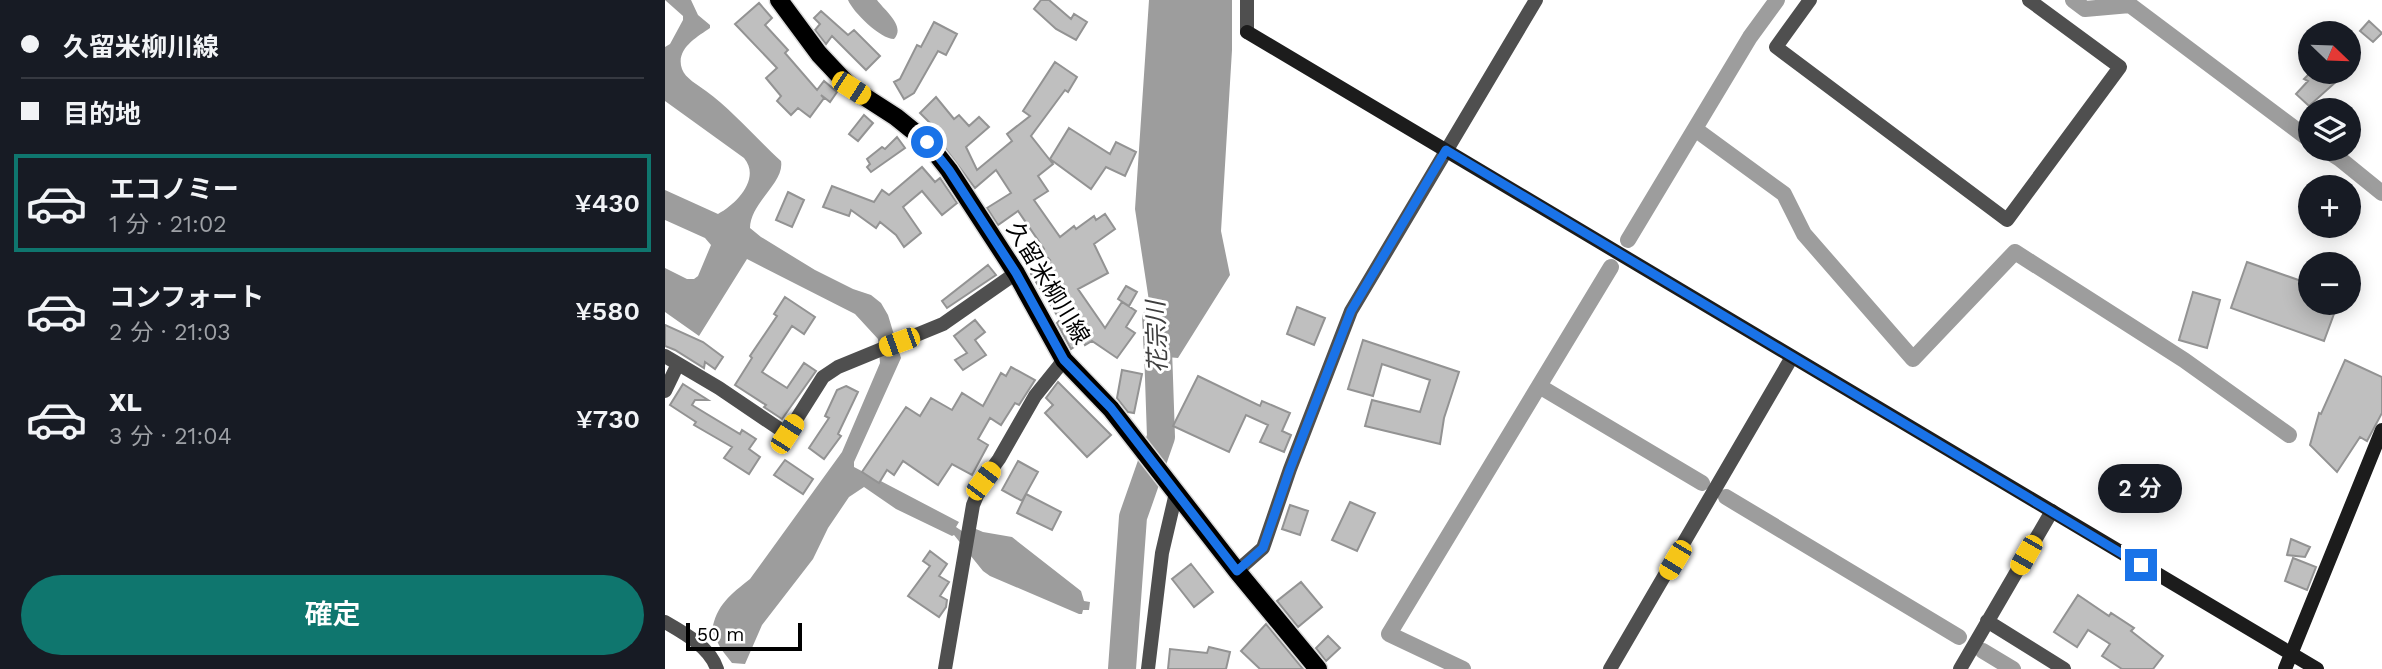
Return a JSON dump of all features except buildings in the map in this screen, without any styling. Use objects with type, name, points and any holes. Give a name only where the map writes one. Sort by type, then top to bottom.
[{"type":"main road","name":"久留米柳川線","points":[[779,0],[819,54],[851,88],[896,117],[927,142],[949,170],[1016,273],[1064,360],[1111,408],[1237,571],[1318,669]]},
{"type":"street","points":[[1247,0],[1247,32],[2317,669]]},
{"type":"street","points":[[1237,571],[1263,548],[1290,469],[1351,311],[1536,0]]},
{"type":"street","points":[[1810,0],[1776,47],[2007,220],[2120,67],[2035,2]]},
{"type":"street","points":[[665,391],[672,360],[787,434],[823,377],[838,366],[943,324],[1016,273]]},
{"type":"street","points":[[1610,669],[1792,357]]},
{"type":"street","points":[[945,669],[973,505],[983,481],[999,459],[1035,396],[1064,360]]},
{"type":"street","points":[[2285,669],[2382,430]]},
{"type":"street","points":[[1148,669],[1162,553],[1176,493]]},
{"type":"street","points":[[1959,669],[2052,511]]},
{"type":"street","points":[[1987,621],[2064,669]]},
{"type":"street","points":[[665,622],[693,639],[715,661],[717,669]]},
{"type":"water","points":[[665,0],[691,0],[698,15],[710,25],[710,28],[684,50],[681,62],[684,72],[725,106],[781,161],[778,177],[755,210],[750,228],[815,270],[871,295],[881,303],[888,315],[901,358],[854,467],[959,522],[956,527],[965,533],[969,526],[983,532],[1012,537],[1081,591],[1084,601],[1090,602],[1089,610],[1083,610],[1082,614],[1079,614],[990,576],[954,535],[896,509],[864,487],[849,497],[828,528],[813,559],[762,625],[745,664],[732,663],[721,649],[712,631],[717,614],[731,595],[750,579],[842,452],[880,363],[878,339],[855,314],[747,259],[699,336],[665,312],[665,268],[687,279],[694,279],[698,276],[711,245],[705,238],[665,220],[665,190],[718,214],[745,190],[750,174],[744,158],[665,101],[665,47],[670,44],[683,16]]},
{"type":"water","points":[[848,0],[877,0],[896,24],[898,29],[894,39],[882,35],[868,24]]},
{"type":"water","points":[[1149,0],[1232,0],[1232,50],[1221,231],[1230,275],[1178,358],[1144,355],[1142,316],[1149,301],[1135,209]]},
{"type":"waterway","points":[[1628,240],[1750,37],[1777,0]]},
{"type":"waterway","points":[[2073,0],[2085,9],[2130,5],[2298,131]]},
{"type":"waterway","points":[[1695,129],[1784,194],[1804,234],[1913,359],[2015,252],[2184,360],[2289,435]]},
{"type":"waterway","points":[[2342,161],[2382,193]]},
{"type":"waterway","points":[[1463,669],[1389,634],[1611,267]]},
{"type":"waterway","name":"花宗川","points":[[1122,669],[1133,517],[1161,437],[1157,320]]},
{"type":"waterway","points":[[1539,386],[1702,483]]},
{"type":"waterway","points":[[1726,497],[1959,637]]},
{"type":"waterway","points":[[1983,651],[2013,669]]},
{"type":"route","points":[[927,142],[949,170],[1016,273],[1064,360],[1111,408],[1237,571],[1263,548],[1290,469],[1351,311],[1446,150],[2141,565]]}]
